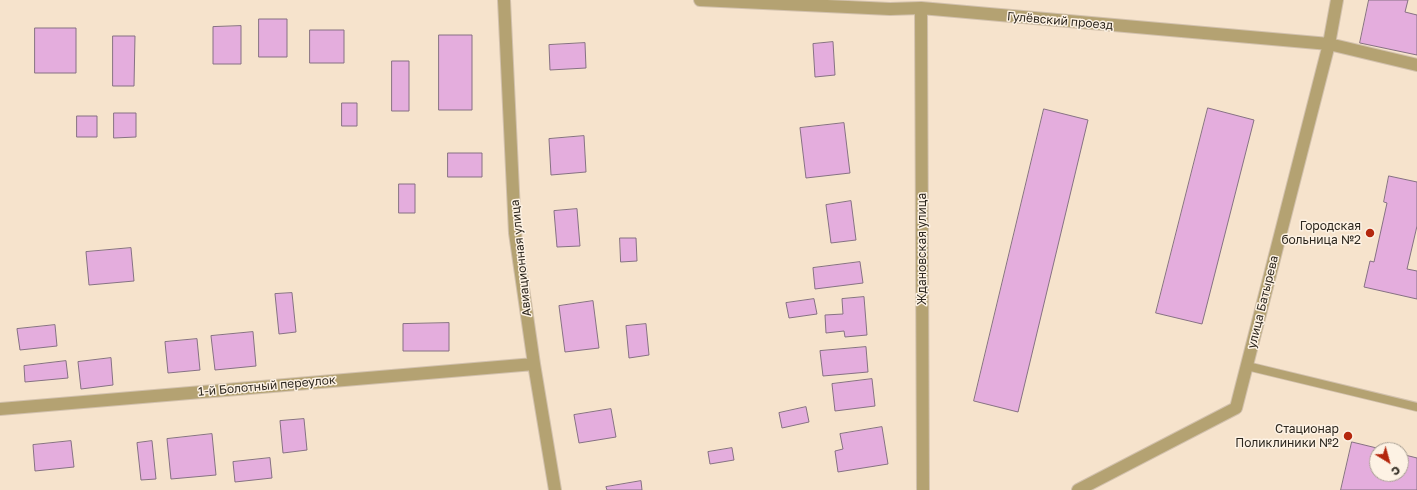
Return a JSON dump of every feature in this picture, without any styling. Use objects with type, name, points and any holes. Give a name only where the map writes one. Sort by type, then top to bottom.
[{"type":"street","name":"Авиационная улица","points":[[504,0],[515,233],[534,364],[555,490]]},
{"type":"street","name":"Гулёвский проезд","points":[[700,0],[891,4],[921,8],[1329,44],[1417,65]]},
{"type":"street","name":"улица Батырева","points":[[1078,490],[1236,408],[1329,44],[1337,0]]},
{"type":"street","name":"Ждановская улица","points":[[921,8],[923,490]]},
{"type":"street","name":"1-й Болотный переулок","points":[[0,409],[534,364]]},
{"type":"lane","points":[[1247,366],[1417,407]]},
{"type":"building","points":[[1369,0],[1408,0],[1405,12],[1417,15],[1417,55],[1360,43]]},
{"type":"building","points":[[259,19],[287,19],[287,57],[259,57]]},
{"type":"building","points":[[241,26],[241,64],[213,64],[213,27]]},
{"type":"building","points":[[35,28],[76,28],[76,73],[35,73]]},
{"type":"building","points":[[310,30],[344,30],[344,63],[310,63]]},
{"type":"building","points":[[439,35],[472,35],[472,110],[439,110]]},
{"type":"building","points":[[113,36],[135,36],[134,86],[113,86]]},
{"type":"building","points":[[833,42],[835,75],[815,77],[813,44]]},
{"type":"building","points":[[585,43],[586,68],[550,70],[549,45]]},
{"type":"building","points":[[392,61],[409,61],[409,111],[392,111]]},
{"type":"building","points":[[342,103],[357,103],[357,126],[342,126]]},
{"type":"building","points":[[1208,108],[1254,120],[1202,324],[1156,313]]},
{"type":"building","points":[[1044,109],[1088,120],[1018,412],[974,401]]},
{"type":"building","points":[[114,113],[136,113],[136,137],[114,138]]},
{"type":"building","points":[[77,116],[97,116],[97,137],[77,137]]},
{"type":"building","points":[[844,123],[850,173],[806,178],[800,128]]},
{"type":"building","points":[[584,136],[586,172],[551,175],[549,139]]},
{"type":"building","points":[[448,153],[482,153],[482,177],[448,177]]},
{"type":"building","points":[[1389,176],[1417,182],[1417,226],[1407,269],[1417,271],[1417,299],[1364,287],[1370,261],[1374,262],[1387,203],[1384,202]]},
{"type":"building","points":[[399,184],[415,184],[415,213],[399,213]]},
{"type":"building","points":[[851,201],[856,240],[831,243],[826,205]]},
{"type":"building","points":[[577,209],[580,246],[557,247],[554,211]]},
{"type":"building","points":[[620,238],[636,238],[637,261],[621,262]]},
{"type":"building","points":[[131,248],[134,281],[89,285],[86,252]]},
{"type":"building","points":[[860,262],[863,283],[815,289],[813,268]]},
{"type":"building","points":[[292,293],[296,332],[279,334],[275,294]]},
{"type":"building","points":[[864,297],[867,335],[845,337],[844,331],[826,333],[825,315],[843,314],[842,299]]},
{"type":"building","points":[[814,299],[817,314],[789,318],[786,303]]},
{"type":"building","points":[[593,301],[599,348],[565,352],[559,306]]},
{"type":"building","points":[[449,323],[449,351],[403,351],[403,324]]},
{"type":"building","points":[[646,324],[649,355],[629,358],[626,326]]},
{"type":"building","points":[[55,325],[57,346],[20,350],[17,329]]},
{"type":"building","points":[[253,332],[256,366],[215,370],[211,336]]},
{"type":"building","points":[[197,339],[200,370],[168,373],[165,342]]},
{"type":"building","points":[[866,347],[868,372],[823,376],[820,351]]},
{"type":"building","points":[[111,358],[113,385],[81,389],[78,362]]},
{"type":"building","points":[[66,361],[68,378],[25,382],[24,366]]},
{"type":"building","points":[[872,379],[875,406],[835,411],[832,384]]},
{"type":"building","points":[[806,407],[809,422],[782,428],[779,413]]},
{"type":"building","points":[[611,409],[616,437],[579,443],[574,415]]},
{"type":"building","points":[[304,419],[307,450],[283,453],[280,421]]},
{"type":"building","points":[[882,427],[888,464],[838,472],[835,451],[843,449],[840,434]]},
{"type":"building","points":[[212,434],[216,475],[171,479],[167,439]]},
{"type":"building","points":[[71,441],[74,467],[35,471],[33,445]]},
{"type":"building","points":[[152,441],[156,479],[141,480],[137,443]]},
{"type":"building","points":[[1352,442],[1369,446],[1369,482],[1409,482],[1409,456],[1417,458],[1417,490],[1341,490]]},
{"type":"building","points":[[732,448],[734,460],[710,464],[708,452]]},
{"type":"building","points":[[270,458],[272,478],[235,482],[233,462]]},
{"type":"building","points":[[641,481],[642,490],[607,490],[606,487]]},
{"type":"place","name":"Городская больница №2","points":[[1370,233]]},
{"type":"place","name":"Стационар Поликлиники №2","points":[[1348,436]]}]
